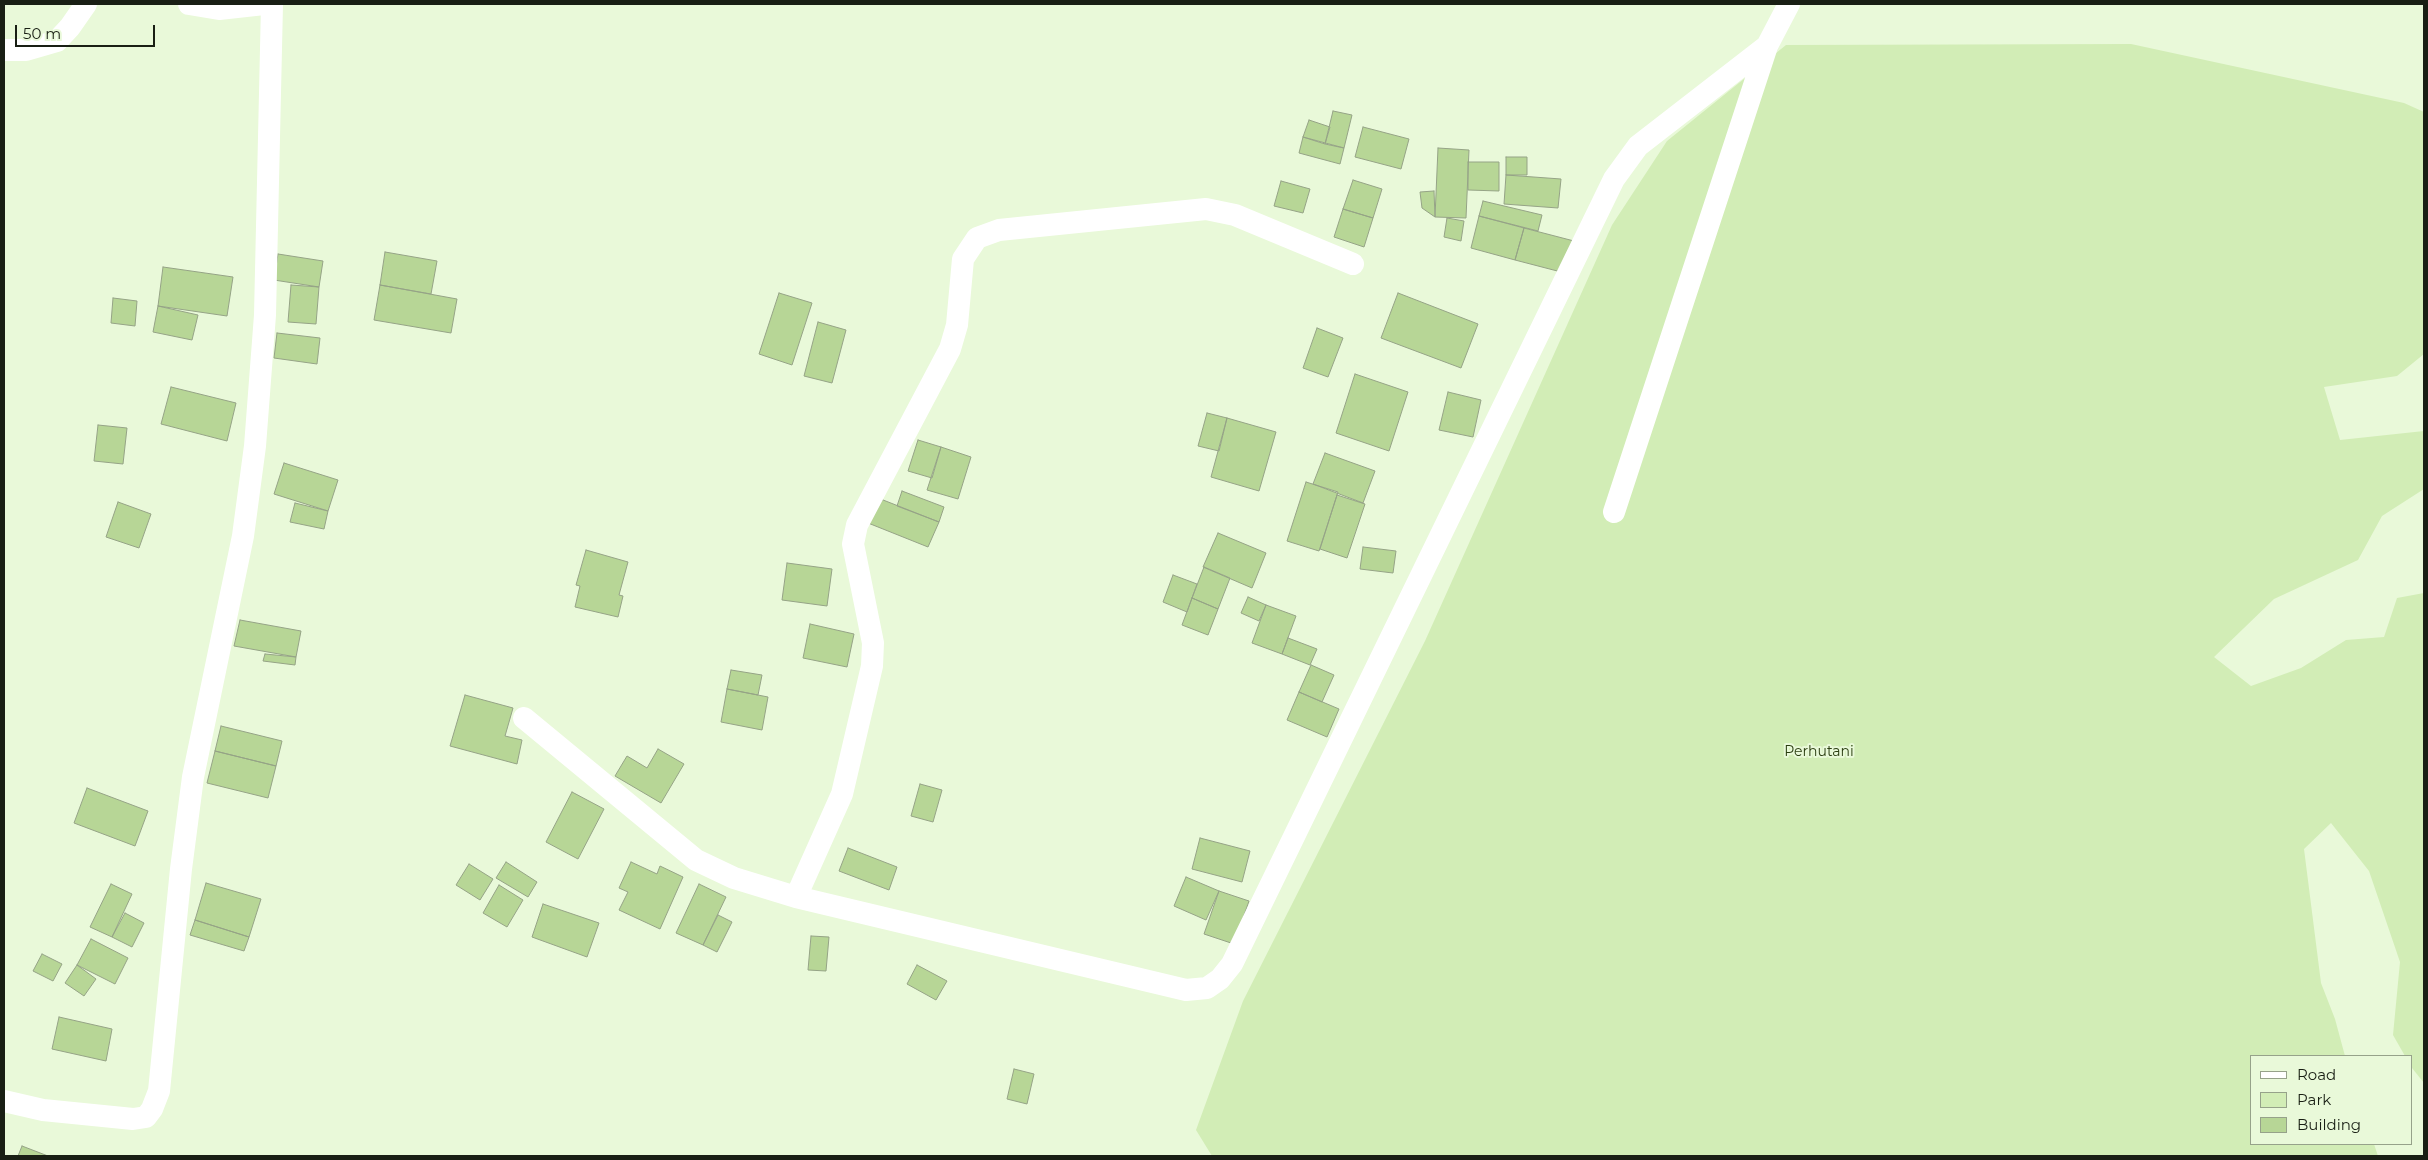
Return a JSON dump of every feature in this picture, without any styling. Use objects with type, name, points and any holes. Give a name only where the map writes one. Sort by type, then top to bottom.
[{"type":"street","points":[[4,50],[26,50],[57,41],[70,27],[86,4]]},
{"type":"street","points":[[189,4],[219,9],[264,4]]},
{"type":"street","points":[[4,1102],[43,1110],[133,1119],[146,1117],[152,1110],[158,1090],[181,869],[193,777],[243,536],[255,446],[265,315],[272,4]]},
{"type":"street","points":[[1614,512],[1767,46],[1789,4]]},
{"type":"street","points":[[524,718],[696,860],[734,878],[796,897],[1186,990],[1206,988],[1220,979],[1232,964],[1614,179],[1638,146],[1767,46]]},
{"type":"street","points":[[796,897],[842,794],[872,666],[873,643],[854,544],[857,525],[865,506],[950,349],[957,325],[963,259],[977,238],[999,230],[1206,209],[1235,216],[1353,264]]},
{"type":"green space","name":"Perhutani","points":[[2131,44],[2404,103],[2424,112],[2424,354],[2397,376],[2324,387],[2340,440],[2424,431],[2424,489],[2382,516],[2358,560],[2274,599],[2214,657],[2251,686],[2301,668],[2346,640],[2384,637],[2397,598],[2424,593],[2424,1083],[2413,1069],[2413,1055],[2404,1055],[2393,1035],[2400,962],[2369,871],[2331,823],[2304,849],[2321,983],[2335,1019],[2345,1055],[2250,1055],[2250,1145],[2374,1145],[2378,1156],[1212,1156],[1196,1130],[1243,1001],[1425,641],[1612,225],[1667,141],[1786,45]]},
{"type":"building","points":[[1333,111],[1352,115],[1344,148],[1325,144]]},
{"type":"building","points":[[1309,120],[1330,127],[1325,144],[1303,137]]},
{"type":"building","points":[[1363,127],[1409,139],[1401,169],[1355,157]]},
{"type":"building","points":[[1303,137],[1344,148],[1340,164],[1299,153]]},
{"type":"building","points":[[1438,148],[1469,150],[1466,218],[1435,217]]},
{"type":"building","points":[[1506,157],[1527,157],[1527,175],[1506,175]]},
{"type":"building","points":[[1468,162],[1499,162],[1499,191],[1468,190]]},
{"type":"building","points":[[1506,175],[1561,179],[1558,208],[1504,204]]},
{"type":"building","points":[[1353,180],[1382,189],[1373,218],[1343,209]]},
{"type":"building","points":[[1281,181],[1310,189],[1303,213],[1274,206]]},
{"type":"building","points":[[1434,191],[1435,217],[1422,208],[1420,192]]},
{"type":"building","points":[[1483,201],[1542,215],[1538,231],[1479,216]]},
{"type":"building","points":[[1343,209],[1373,218],[1364,247],[1334,237]]},
{"type":"building","points":[[1479,216],[1524,228],[1515,260],[1471,248]]},
{"type":"building","points":[[1447,218],[1464,221],[1461,241],[1444,237]]},
{"type":"building","points":[[1524,228],[1574,241],[1565,273],[1515,260]]},
{"type":"building","points":[[385,252],[437,261],[431,294],[380,285]]},
{"type":"building","points":[[278,254],[323,261],[319,287],[274,280]]},
{"type":"building","points":[[163,267],[233,277],[227,316],[158,306]]},
{"type":"building","points":[[291,285],[319,287],[316,324],[288,322]]},
{"type":"building","points":[[380,285],[457,299],[451,333],[374,320]]},
{"type":"building","points":[[779,293],[812,303],[792,365],[759,354]]},
{"type":"building","points":[[1398,293],[1478,324],[1461,368],[1381,338]]},
{"type":"building","points":[[113,298],[137,301],[135,326],[111,323]]},
{"type":"building","points":[[158,306],[198,315],[192,340],[153,332]]},
{"type":"building","points":[[818,322],[846,330],[832,383],[804,376]]},
{"type":"building","points":[[1317,328],[1343,338],[1328,377],[1303,368]]},
{"type":"building","points":[[277,333],[320,338],[317,364],[274,358]]},
{"type":"building","points":[[1355,374],[1408,392],[1389,451],[1336,433]]},
{"type":"building","points":[[171,387],[236,403],[227,441],[161,424]]},
{"type":"building","points":[[1448,392],[1481,400],[1473,437],[1439,430]]},
{"type":"building","points":[[1207,413],[1227,418],[1219,451],[1198,446]]},
{"type":"building","points":[[1227,418],[1276,432],[1259,491],[1211,477]]},
{"type":"building","points":[[98,425],[127,428],[123,464],[94,461]]},
{"type":"building","points":[[918,440],[941,447],[932,478],[908,471]]},
{"type":"building","points":[[941,447],[971,457],[958,499],[927,490]]},
{"type":"building","points":[[1325,453],[1375,471],[1363,503],[1313,484]]},
{"type":"building","points":[[284,463],[338,480],[328,511],[274,494]]},
{"type":"building","points":[[1306,482],[1338,492],[1319,551],[1287,541]]},
{"type":"building","points":[[902,491],[944,507],[939,522],[897,506]]},
{"type":"building","points":[[1337,495],[1365,504],[1347,558],[1320,549]]},
{"type":"building","points":[[878,498],[939,522],[928,547],[868,523]]},
{"type":"building","points":[[118,502],[151,514],[139,548],[106,537]]},
{"type":"building","points":[[295,503],[328,511],[324,529],[290,522]]},
{"type":"building","points":[[1218,533],[1266,553],[1252,588],[1203,567]]},
{"type":"building","points":[[1363,547],[1396,551],[1393,573],[1360,569]]},
{"type":"building","points":[[586,550],[628,562],[619,595],[623,596],[618,617],[575,607],[580,586],[576,585]]},
{"type":"building","points":[[787,563],[832,569],[827,606],[782,600]]},
{"type":"building","points":[[1204,567],[1230,578],[1218,609],[1192,598]]},
{"type":"building","points":[[1173,575],[1197,584],[1187,612],[1163,602]]},
{"type":"building","points":[[1248,597],[1266,605],[1259,621],[1241,613]]},
{"type":"building","points":[[1192,598],[1218,609],[1208,635],[1182,625]]},
{"type":"building","points":[[1266,605],[1296,616],[1282,654],[1252,643]]},
{"type":"building","points":[[240,620],[301,631],[296,657],[234,646]]},
{"type":"building","points":[[810,624],[854,634],[847,667],[803,658]]},
{"type":"building","points":[[1288,638],[1317,649],[1310,665],[1282,654]]},
{"type":"building","points":[[265,654],[296,657],[295,665],[263,661]]},
{"type":"building","points":[[1311,665],[1334,675],[1322,702],[1299,692]]},
{"type":"building","points":[[731,670],[762,675],[758,695],[727,689]]},
{"type":"building","points":[[727,689],[768,697],[762,730],[721,722]]},
{"type":"building","points":[[1299,692],[1339,709],[1327,737],[1287,720]]},
{"type":"building","points":[[465,695],[513,708],[505,736],[522,740],[517,764],[450,746]]},
{"type":"building","points":[[221,726],[282,741],[276,766],[215,751]]},
{"type":"building","points":[[658,749],[684,764],[661,803],[615,776],[627,756],[647,768]]},
{"type":"building","points":[[215,751],[276,766],[268,798],[207,783]]},
{"type":"building","points":[[920,784],[942,790],[933,822],[911,816]]},
{"type":"building","points":[[87,788],[148,811],[135,846],[74,823]]},
{"type":"building","points":[[572,792],[604,809],[578,859],[546,842]]},
{"type":"building","points":[[1200,838],[1250,851],[1242,882],[1192,869]]},
{"type":"building","points":[[848,848],[897,867],[889,890],[839,871]]},
{"type":"building","points":[[506,862],[537,882],[528,897],[496,878]]},
{"type":"building","points":[[631,862],[657,874],[660,866],[683,877],[660,929],[619,910],[628,892],[619,888]]},
{"type":"building","points":[[469,864],[493,879],[480,900],[456,885]]},
{"type":"building","points":[[1186,877],[1219,891],[1206,920],[1174,906]]},
{"type":"building","points":[[206,883],[261,899],[249,937],[195,920]]},
{"type":"building","points":[[111,884],[132,894],[112,937],[90,927]]},
{"type":"building","points":[[699,884],[726,897],[703,945],[676,933]]},
{"type":"building","points":[[499,885],[523,900],[507,927],[483,913]]},
{"type":"building","points":[[1219,891],[1249,901],[1234,944],[1204,934]]},
{"type":"building","points":[[543,904],[599,923],[587,957],[532,937]]},
{"type":"building","points":[[125,913],[144,923],[132,947],[112,937]]},
{"type":"building","points":[[718,915],[732,922],[717,952],[703,945]]},
{"type":"building","points":[[195,920],[249,937],[244,951],[190,935]]},
{"type":"building","points":[[811,936],[829,937],[826,971],[808,970]]},
{"type":"building","points":[[91,939],[128,958],[115,984],[77,965]]},
{"type":"building","points":[[42,954],[62,964],[53,981],[33,971]]},
{"type":"building","points":[[77,965],[96,979],[84,996],[65,983]]},
{"type":"building","points":[[917,965],[947,981],[936,1000],[907,984]]},
{"type":"building","points":[[59,1017],[112,1029],[106,1061],[52,1049]]},
{"type":"building","points":[[1014,1069],[1034,1074],[1027,1104],[1007,1099]]},
{"type":"building","points":[[22,1146],[48,1156],[18,1156]]}]
